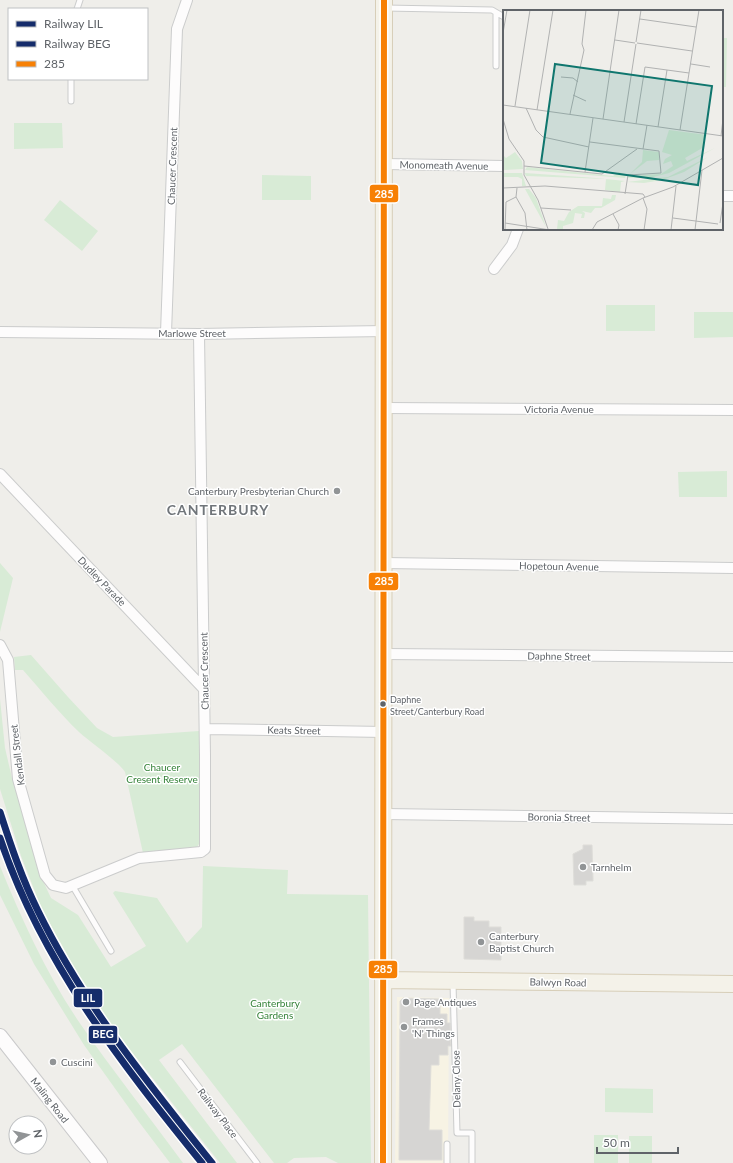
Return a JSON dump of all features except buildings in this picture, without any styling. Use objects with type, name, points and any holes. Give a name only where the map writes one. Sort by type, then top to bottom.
[{"type":"main road","points":[[383,1163],[385,408],[384,4]]},
{"type":"main road","name":"Balwyn Road","points":[[383,980],[733,984]]},
{"type":"street","name":"Chaucer Crescent","points":[[166,333],[177,29],[187,0]]},
{"type":"street","name":"Monomeath Avenue","points":[[385,164],[503,166]]},
{"type":"street","points":[[494,269],[512,245],[518,230]]},
{"type":"street","name":"Marlowe Street","points":[[0,332],[199,334],[385,331]]},
{"type":"street","name":"Chaucer Crescent","points":[[53,886],[66,888],[139,858],[201,852],[204,849],[205,729],[199,334]]},
{"type":"street","name":"Victoria Avenue","points":[[385,408],[733,410]]},
{"type":"street","name":"Dudley Parade","points":[[0,474],[204,689]]},
{"type":"street","name":"Hopetoun Avenue","points":[[384,564],[733,568]]},
{"type":"street","name":"Kendall Street","points":[[0,645],[8,660],[18,779],[45,875],[53,886]]},
{"type":"street","name":"Daphne Street","points":[[384,654],[733,657]]},
{"type":"street","name":"Keats Street","points":[[205,729],[384,732]]},
{"type":"street","name":"Boronia Street","points":[[384,814],[733,819]]},
{"type":"street","name":"Maling Road","points":[[0,1036],[100,1163]]},
{"type":"lane","points":[[384,4],[492,10],[503,16]]},
{"type":"lane","points":[[496,13],[496,66]]},
{"type":"lane","points":[[71,80],[71,101]]},
{"type":"lane","points":[[72,885],[111,951]]},
{"type":"lane","name":"Delany Close","points":[[453,980],[457,1133],[472,1133],[472,1163]]},
{"type":"lane","name":"Railway Place","points":[[180,1062],[257,1163]]},
{"type":"lane","points":[[447,1144],[447,1163]]},
{"type":"shaded area","points":[[397,997],[449,998],[448,1163],[395,1163]]},
{"type":"green space","points":[[723,38],[727,38],[726,87],[723,87]]},
{"type":"green space","points":[[14,123],[62,123],[63,148],[14,149]]},
{"type":"green space","points":[[262,175],[311,176],[311,200],[262,200]]},
{"type":"green space","points":[[60,200],[98,231],[82,251],[44,220]]},
{"type":"green space","points":[[606,305],[655,305],[655,331],[606,331]]},
{"type":"green space","points":[[694,312],[733,312],[733,337],[694,338]]},
{"type":"green space","points":[[727,471],[727,497],[679,497],[678,472]]},
{"type":"green space","points":[[0,563],[13,578],[0,632]]},
{"type":"green space","name":"Chaucer Cresent Reserve","points":[[31,655],[97,728],[113,737],[199,731],[199,844],[197,847],[143,853],[125,772],[117,763],[72,725],[23,670],[15,670],[14,657]]},
{"type":"green space","name":"Canterbury Gardens","points":[[0,699],[5,748],[12,778],[43,881],[51,898],[78,915],[111,967],[146,946],[113,893],[115,891],[157,898],[187,943],[202,927],[203,866],[288,870],[287,894],[368,895],[371,1163],[338,1163],[326,1157],[294,1158],[287,1163],[274,1163],[182,1044],[159,1060],[237,1163],[220,1163],[108,1022],[84,986],[41,907],[21,856],[0,789]]},
{"type":"green space","points":[[0,866],[35,946],[67,1003],[104,1058],[183,1163],[170,1163],[139,1122],[84,1045],[34,964],[0,895]]},
{"type":"green space","points":[[605,1088],[653,1089],[653,1113],[605,1112]]},
{"type":"green space","points":[[594,1135],[618,1135],[618,1163],[594,1163]]},
{"type":"green space","points":[[629,1136],[652,1136],[652,1163],[629,1163]]},
{"type":"rail line","name":"LIL","points":[[0,812],[17,862],[32,899],[75,978],[118,1042],[212,1163]]},
{"type":"rail line","name":"BEG","points":[[0,838],[17,883],[37,927],[61,969],[113,1049],[202,1163]]},
{"type":"transit line","name":"285","points":[[383,1163],[384,0]]},
{"type":"place","name":"Canterbury Presbyterian Church","points":[[337,491]]},
{"type":"place","name":"Daphne Street/Canterbury Road","points":[[383,704]]},
{"type":"place","name":"Tarnhelm","points":[[583,867]]},
{"type":"place","name":"Canterbury Baptist Church","points":[[481,942]]},
{"type":"place","name":"Page Antiques","points":[[406,1002]]},
{"type":"place","name":"Frames 'N' Things","points":[[404,1027]]},
{"type":"place","name":"Cuscini","points":[[53,1062]]},
{"type":"district","name":"CANTERBURY","points":[[218,509]]}]
